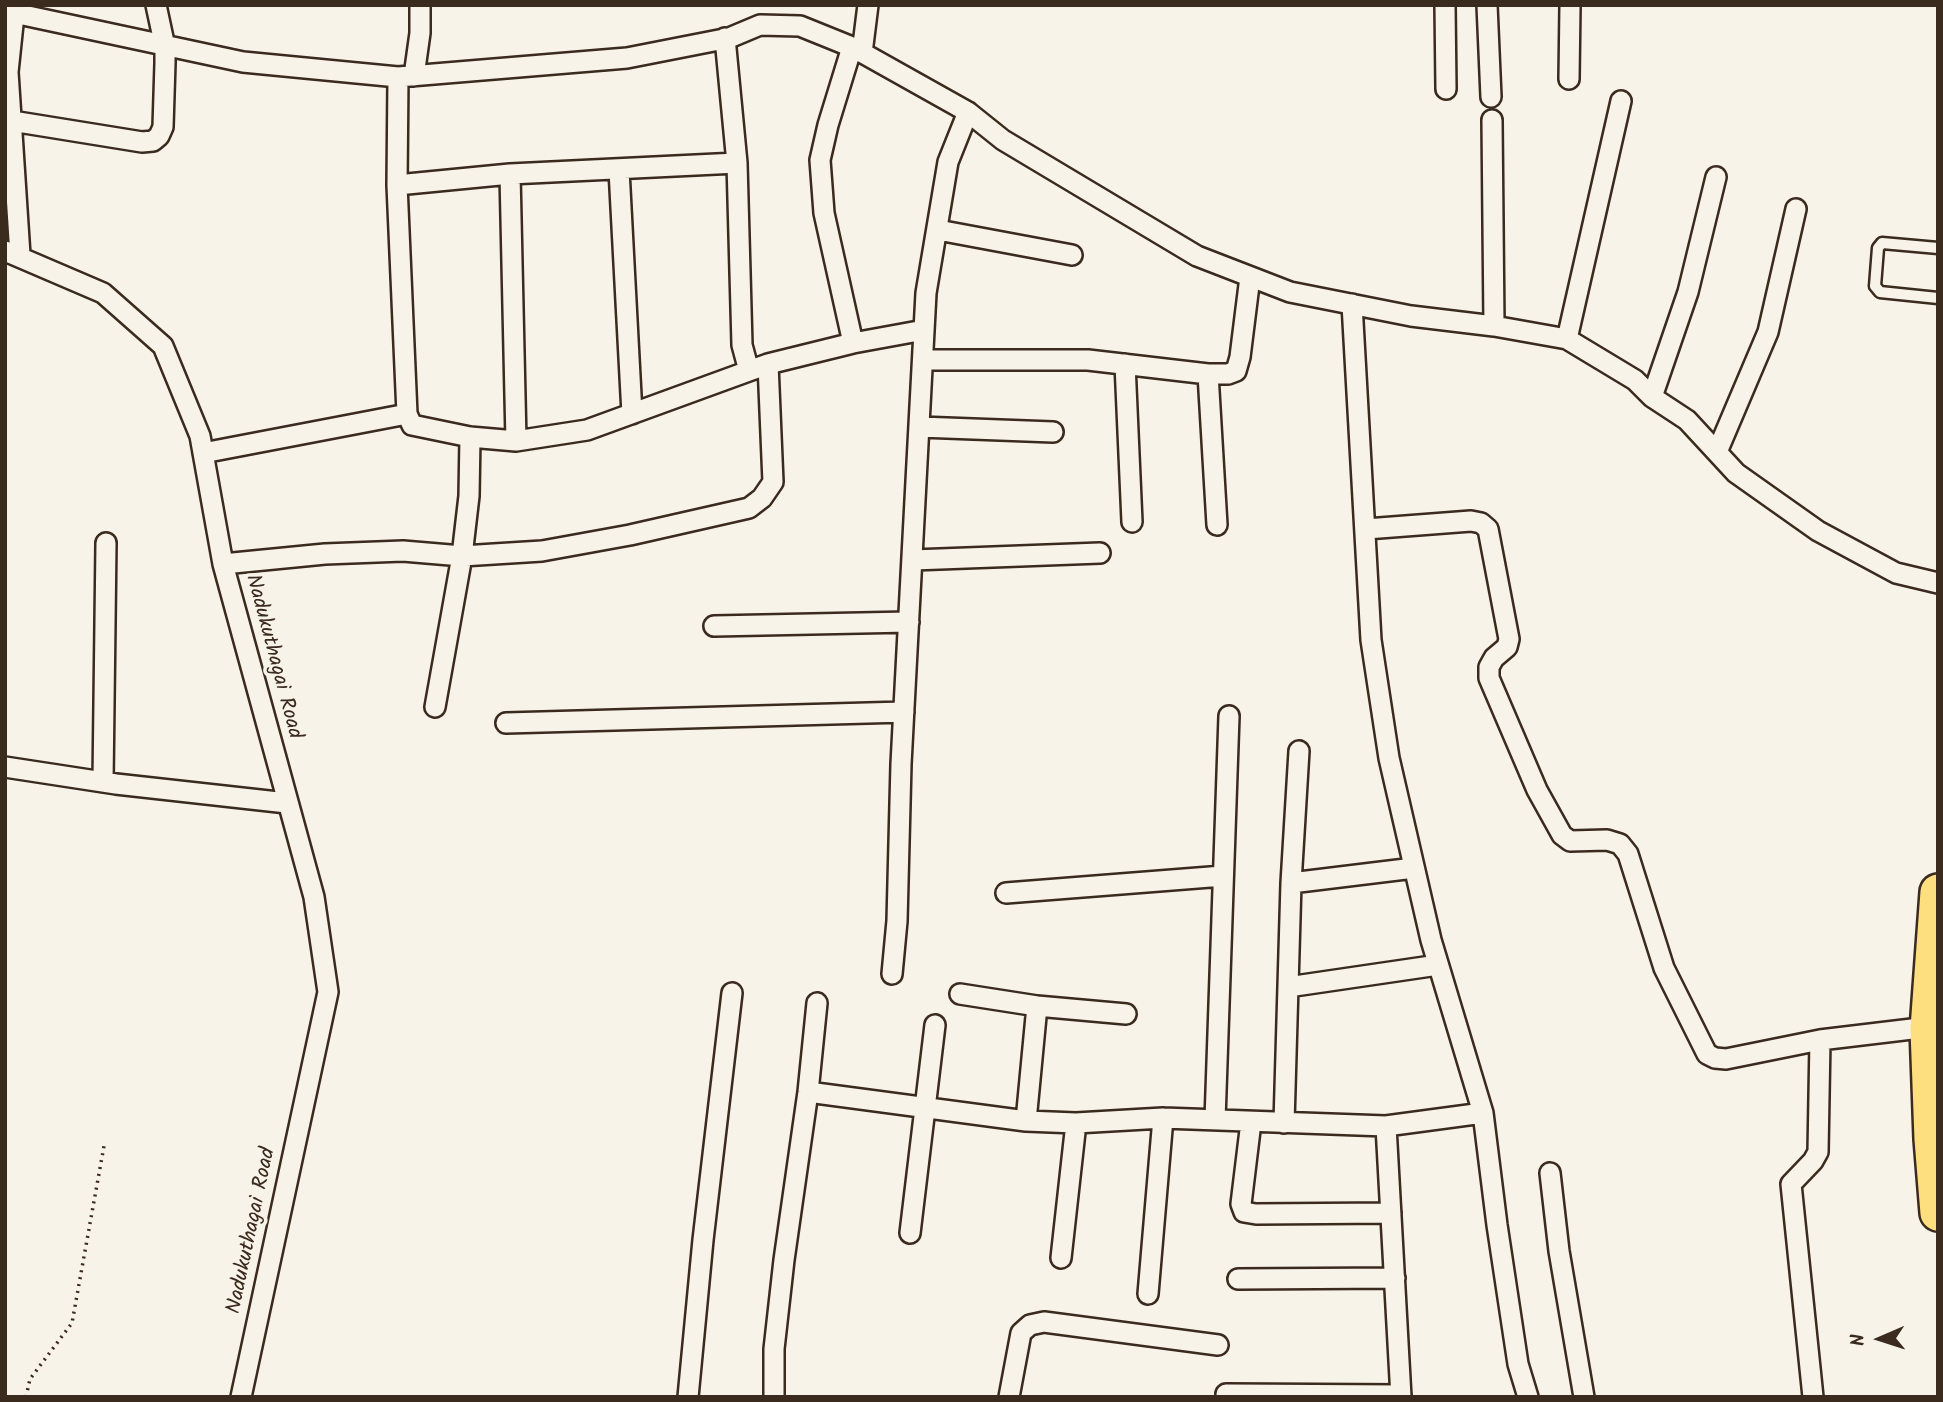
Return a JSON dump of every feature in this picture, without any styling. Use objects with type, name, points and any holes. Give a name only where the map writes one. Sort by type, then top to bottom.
[{"type":"highway","points":[[1938,892],[1932,1139],[1938,1213]]},
{"type":"street","points":[[12,121],[142,142],[153,141],[163,127],[165,47],[156,5]]},
{"type":"street","points":[[420,5],[420,33],[406,76],[397,185],[407,414],[412,425],[470,437],[516,441],[587,430],[759,368],[853,343],[924,330]]},
{"type":"street","points":[[853,343],[824,213],[820,160],[828,125],[857,50],[869,5]]},
{"type":"street","points":[[1445,5],[1446,89]]},
{"type":"street","points":[[1487,5],[1491,97]]},
{"type":"street","points":[[1569,79],[1570,5]]},
{"type":"street","points":[[15,9],[165,47],[243,62],[406,76],[627,58],[725,38],[760,25],[800,26],[857,50],[968,112],[1003,139],[1197,256],[1290,292],[1411,316],[1494,326],[1567,339],[1635,380],[1652,397],[1687,420],[1736,473],[1818,531],[1896,573],[1938,583]]},
{"type":"street","name":"Nadukuthagai Road","points":[[15,9],[8,72],[12,121],[13,253],[103,293],[163,346],[200,436],[223,564],[314,897],[328,992],[241,1397]]},
{"type":"street","points":[[223,564],[326,554],[403,551],[462,555],[541,551],[630,535],[749,508],[762,498],[773,482],[759,368],[742,345],[737,163],[725,38]]},
{"type":"street","points":[[1567,339],[1621,101]]},
{"type":"street","points":[[892,974],[897,921],[904,712],[926,293],[948,162],[968,112]]},
{"type":"street","points":[[1492,120],[1494,326]]},
{"type":"street","points":[[397,185],[510,174],[737,163]]},
{"type":"street","points":[[619,170],[632,414]]},
{"type":"street","points":[[510,174],[516,441]]},
{"type":"street","points":[[1652,397],[1688,292],[1716,177]]},
{"type":"street","points":[[1717,452],[1768,332],[1796,209]]},
{"type":"street","points":[[938,230],[1072,255]]},
{"type":"street","points":[[924,360],[1088,360],[1228,374],[1236,371],[1250,277]]},
{"type":"street","points":[[1352,304],[1371,640],[1389,758],[1438,965],[1483,1113],[1518,1364],[1528,1397]]},
{"type":"street","points":[[1125,364],[1132,522]]},
{"type":"street","points":[[1208,374],[1217,525]]},
{"type":"street","points":[[203,453],[407,414]]},
{"type":"street","points":[[920,427],[1053,432]]},
{"type":"street","points":[[435,707],[470,496],[470,437]]},
{"type":"street","points":[[1366,529],[1471,521],[1481,523],[1488,529],[1509,639],[1507,647],[1494,658],[1489,667],[1489,678],[1537,790],[1562,835],[1570,841],[1607,840],[1620,844],[1628,854],[1664,968],[1707,1054],[1726,1059],[1820,1040],[1933,1028]]},
{"type":"street","points":[[103,782],[106,543]]},
{"type":"street","points":[[912,560],[1100,553]]},
{"type":"street","points":[[714,626],[909,622]]},
{"type":"street","points":[[506,723],[904,712]]},
{"type":"street","points":[[1215,1120],[1229,716]]},
{"type":"street","points":[[1284,1123],[1298,751]]},
{"type":"street","points":[[5,767],[103,782],[287,803]]},
{"type":"street","points":[[1291,883],[1414,869]]},
{"type":"street","points":[[1006,893],[1223,876]]},
{"type":"street","points":[[1288,987],[1438,965]]},
{"type":"street","points":[[688,1397],[701,1254],[732,993]]},
{"type":"street","points":[[960,994],[1037,1006],[1126,1014]]},
{"type":"street","points":[[774,1397],[774,1349],[817,1003]]},
{"type":"street","points":[[1027,1121],[1037,1006]]},
{"type":"street","points":[[910,1234],[934,1026]]},
{"type":"street","points":[[1813,1397],[1791,1184],[1818,1152],[1820,1040]]},
{"type":"street","points":[[808,1092],[926,1109],[1076,1124],[1163,1118],[1387,1126],[1483,1113]]},
{"type":"street","points":[[1148,1294],[1163,1118]]},
{"type":"street","points":[[1251,1122],[1241,1204],[1244,1212],[1391,1213]]},
{"type":"street","points":[[1061,1258],[1076,1124]]},
{"type":"street","points":[[1226,1394],[1401,1396],[1387,1126]]},
{"type":"street","points":[[1550,1174],[1559,1251],[1584,1397]]},
{"type":"street","points":[[1238,1279],[1395,1278]]},
{"type":"street","points":[[1009,1397],[1021,1333],[1030,1325],[1044,1322],[1218,1345]]},
{"type":"lane","points":[[1938,248],[1882,243],[1878,248],[1875,286],[1880,292],[1938,298]]},
{"type":"path","points":[[26,1397],[30,1379],[72,1323],[104,1146]]}]
